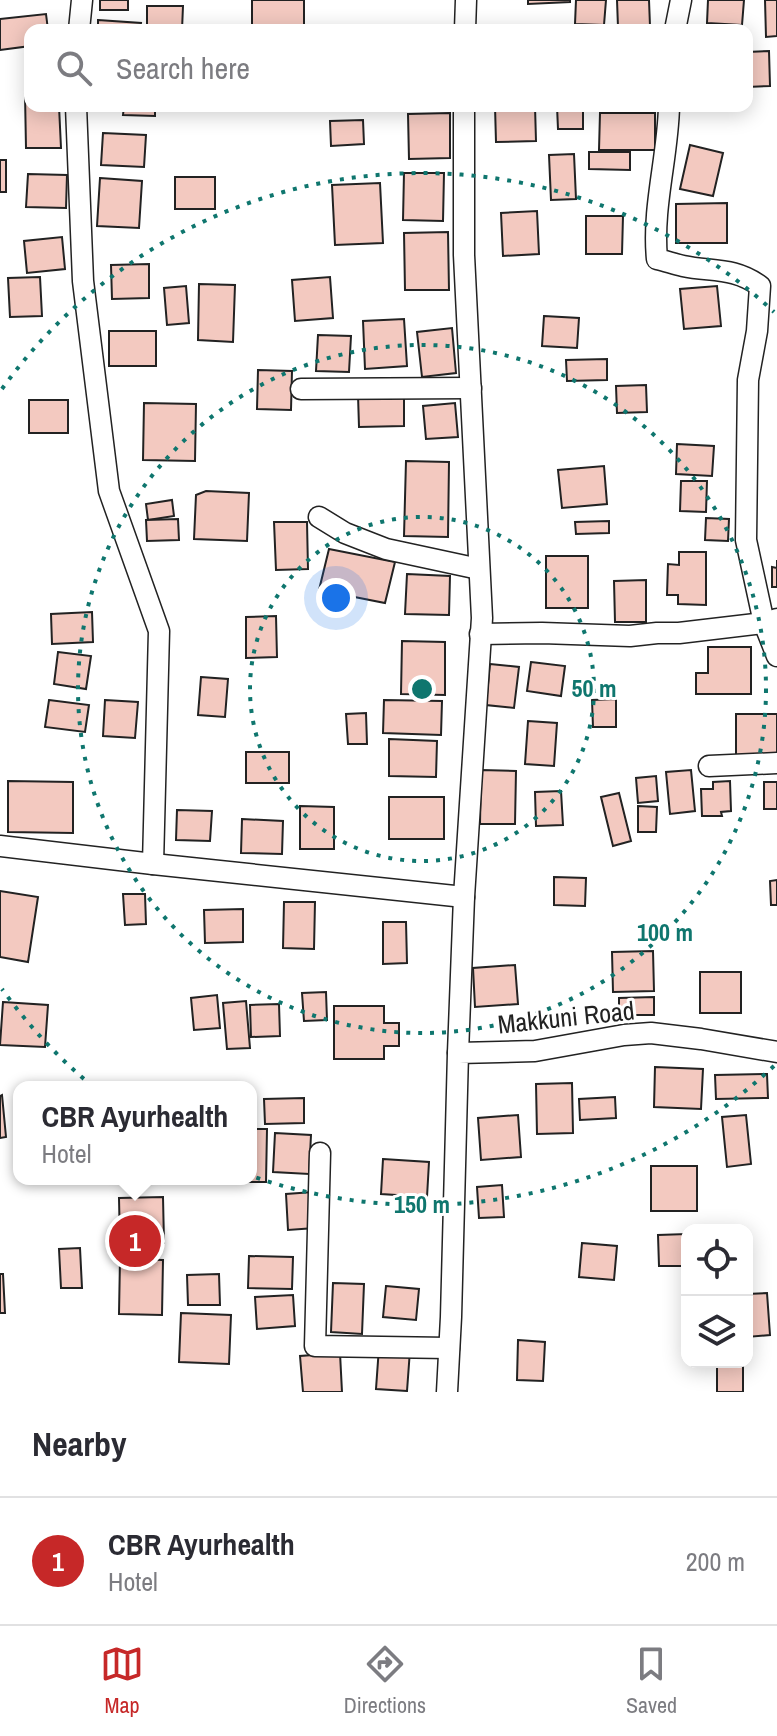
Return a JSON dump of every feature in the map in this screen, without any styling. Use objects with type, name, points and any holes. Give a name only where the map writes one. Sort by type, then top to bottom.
[{"type":"street","points":[[80,24],[82,0]]},
{"type":"street","points":[[465,24],[466,0]]},
{"type":"street","points":[[676,24],[681,0]]},
{"type":"street","points":[[76,112],[83,281],[109,491],[159,631],[153,864]]},
{"type":"street","points":[[447,1392],[464,897],[482,618],[464,255],[464,112]]},
{"type":"street","points":[[669,112],[657,204],[657,259],[685,266],[720,269],[768,286],[748,380],[746,540],[777,656]]},
{"type":"street","points":[[301,389],[471,388]]},
{"type":"street","points":[[319,517],[345,533],[386,549],[479,569]]},
{"type":"street","points":[[480,634],[630,636],[770,621]]},
{"type":"street","points":[[709,766],[777,763]]},
{"type":"street","points":[[0,846],[464,897]]},
{"type":"street","name":"Makkuni Road","points":[[458,1053],[535,1051],[651,1033],[777,1052]]},
{"type":"street","points":[[320,1153],[315,1346],[449,1348]]},
{"type":"building","points":[[100,0],[128,0],[128,10],[100,10]]},
{"type":"building","points":[[252,0],[304,0],[304,24],[252,24]]},
{"type":"building","points":[[528,0],[570,0],[570,2],[528,4]]},
{"type":"building","points":[[576,0],[606,0],[604,24],[575,24]]},
{"type":"building","points":[[617,0],[649,0],[650,24],[618,24]]},
{"type":"building","points":[[708,0],[744,0],[742,24],[707,23]]},
{"type":"building","points":[[765,0],[777,0],[777,36],[766,37]]},
{"type":"building","points":[[147,6],[183,6],[182,24],[147,24]]},
{"type":"building","points":[[46,14],[47,24],[24,24],[24,47],[0,50],[0,19]]},
{"type":"building","points":[[98,20],[141,23],[141,24],[98,24]]},
{"type":"building","points":[[769,51],[770,86],[753,87],[753,52]]},
{"type":"building","points":[[25,112],[59,112],[61,148],[26,148]]},
{"type":"building","points":[[123,112],[155,112],[155,116],[123,115]]},
{"type":"building","points":[[495,112],[535,112],[536,141],[496,142]]},
{"type":"building","points":[[557,112],[583,112],[583,129],[558,129]]},
{"type":"building","points":[[450,113],[450,158],[409,159],[408,114]]},
{"type":"building","points":[[600,113],[655,113],[655,150],[599,150]]},
{"type":"building","points":[[363,120],[364,144],[331,146],[330,121]]},
{"type":"building","points":[[103,133],[146,135],[144,167],[101,165]]},
{"type":"building","points":[[690,145],[723,153],[713,196],[680,189]]},
{"type":"building","points":[[589,152],[630,152],[630,170],[589,169]]},
{"type":"building","points":[[574,154],[576,199],[551,200],[549,155]]},
{"type":"building","points":[[0,160],[6,160],[6,192],[0,192]]},
{"type":"building","points":[[404,173],[444,173],[443,221],[403,220]]},
{"type":"building","points":[[28,174],[67,175],[66,208],[26,207]]},
{"type":"building","points":[[175,177],[215,177],[215,209],[175,209]]},
{"type":"building","points":[[100,178],[142,181],[139,228],[97,226]]},
{"type":"building","points":[[380,183],[383,243],[335,245],[332,185]]},
{"type":"building","points":[[727,203],[727,243],[676,243],[676,204]]},
{"type":"building","points":[[537,211],[539,254],[503,256],[501,213]]},
{"type":"building","points":[[586,216],[623,216],[622,254],[586,254]]},
{"type":"building","points":[[448,232],[449,290],[405,290],[404,233]]},
{"type":"building","points":[[62,237],[65,269],[27,273],[24,241]]},
{"type":"building","points":[[149,264],[149,298],[112,299],[111,265]]},
{"type":"building","points":[[40,277],[42,316],[10,317],[8,278]]},
{"type":"building","points":[[330,277],[333,318],[295,321],[292,280]]},
{"type":"building","points":[[199,284],[235,285],[233,342],[198,340]]},
{"type":"building","points":[[186,286],[189,323],[167,325],[164,288]]},
{"type":"building","points":[[717,286],[721,326],[684,329],[680,289]]},
{"type":"building","points":[[544,316],[579,318],[577,348],[542,346]]},
{"type":"building","points":[[404,319],[407,366],[365,369],[363,321]]},
{"type":"building","points":[[452,328],[456,373],[422,377],[417,332]]},
{"type":"building","points":[[109,331],[156,331],[156,366],[109,366]]},
{"type":"building","points":[[318,335],[351,336],[349,372],[316,371]]},
{"type":"building","points":[[607,359],[607,380],[567,381],[566,360]]},
{"type":"building","points":[[258,370],[292,371],[291,410],[257,409]]},
{"type":"building","points":[[646,385],[647,412],[617,413],[616,386]]},
{"type":"building","points":[[404,394],[404,426],[359,427],[358,395]]},
{"type":"building","points":[[29,400],[68,400],[68,433],[29,433]]},
{"type":"building","points":[[144,403],[196,404],[195,461],[143,460]]},
{"type":"building","points":[[455,403],[458,437],[426,439],[423,406]]},
{"type":"building","points":[[677,444],[714,446],[712,476],[676,474]]},
{"type":"building","points":[[406,461],[449,462],[448,537],[404,536]]},
{"type":"building","points":[[604,466],[607,504],[562,508],[558,470]]},
{"type":"building","points":[[681,481],[707,481],[706,512],[680,511]]},
{"type":"building","points":[[206,491],[249,493],[247,541],[194,539],[196,495]]},
{"type":"building","points":[[172,500],[174,516],[148,520],[146,504]]},
{"type":"building","points":[[706,518],[729,519],[728,541],[705,540]]},
{"type":"building","points":[[178,519],[179,540],[147,541],[146,520]]},
{"type":"building","points":[[609,521],[609,533],[576,534],[575,522]]},
{"type":"building","points":[[274,522],[307,522],[308,569],[276,570]]},
{"type":"building","points":[[329,549],[395,562],[385,603],[319,590]]},
{"type":"building","points":[[679,552],[706,552],[706,605],[678,604],[678,595],[667,595],[668,564],[679,565]]},
{"type":"building","points":[[546,556],[588,556],[588,608],[546,608]]},
{"type":"building","points":[[772,567],[777,568],[777,587],[772,587]]},
{"type":"building","points":[[407,574],[450,576],[449,615],[405,614]]},
{"type":"building","points":[[646,580],[646,622],[615,622],[614,581]]},
{"type":"building","points":[[92,612],[93,642],[52,644],[51,614]]},
{"type":"building","points":[[276,616],[277,657],[246,658],[246,617]]},
{"type":"building","points":[[402,641],[445,642],[445,695],[401,694]]},
{"type":"building","points":[[708,647],[751,647],[751,694],[696,694],[696,673],[708,673]]},
{"type":"building","points":[[58,652],[91,656],[86,689],[54,684]]},
{"type":"building","points":[[531,662],[565,666],[561,696],[527,691]]},
{"type":"building","points":[[490,664],[519,667],[514,708],[486,705]]},
{"type":"building","points":[[201,677],[228,679],[225,717],[198,715]]},
{"type":"building","points":[[616,699],[616,727],[593,727],[592,700]]},
{"type":"building","points":[[49,700],[89,705],[85,732],[45,727]]},
{"type":"building","points":[[105,700],[138,702],[135,738],[103,736]]},
{"type":"building","points":[[384,700],[442,701],[441,735],[383,733]]},
{"type":"building","points":[[366,713],[367,744],[348,744],[346,714]]},
{"type":"building","points":[[736,714],[777,714],[777,755],[736,755]]},
{"type":"building","points":[[528,721],[557,723],[554,766],[525,764]]},
{"type":"building","points":[[389,739],[437,741],[436,777],[389,776]]},
{"type":"building","points":[[246,752],[289,752],[289,783],[246,783]]},
{"type":"building","points":[[481,770],[516,771],[515,824],[480,824]]},
{"type":"building","points":[[691,770],[695,811],[670,814],[666,772]]},
{"type":"building","points":[[656,776],[658,801],[638,803],[636,778]]},
{"type":"building","points":[[8,781],[73,782],[73,833],[8,832]]},
{"type":"building","points":[[730,781],[731,811],[721,812],[722,816],[702,816],[701,789],[713,789],[713,782]]},
{"type":"building","points":[[764,782],[777,782],[777,809],[764,809]]},
{"type":"building","points":[[561,791],[563,825],[536,826],[535,792]]},
{"type":"building","points":[[619,793],[631,841],[613,846],[601,797]]},
{"type":"building","points":[[389,797],[444,797],[444,839],[389,839]]},
{"type":"building","points":[[300,806],[334,807],[334,849],[300,849]]},
{"type":"building","points":[[638,806],[657,807],[656,832],[638,832]]},
{"type":"building","points":[[177,810],[212,811],[210,841],[176,840]]},
{"type":"building","points":[[242,819],[283,821],[282,854],[241,853]]},
{"type":"building","points":[[554,877],[586,878],[585,906],[554,905]]},
{"type":"building","points":[[777,880],[777,905],[771,905],[770,881]]},
{"type":"building","points":[[0,891],[38,897],[28,962],[0,957]]},
{"type":"building","points":[[123,894],[145,894],[146,924],[125,925]]},
{"type":"building","points":[[284,902],[315,902],[314,949],[283,948]]},
{"type":"building","points":[[243,909],[243,942],[205,943],[204,910]]},
{"type":"building","points":[[383,922],[406,922],[407,963],[383,964]]},
{"type":"building","points":[[653,951],[654,991],[613,992],[612,952]]},
{"type":"building","points":[[515,965],[518,1004],[475,1007],[473,968]]},
{"type":"building","points":[[700,972],[741,972],[741,1013],[700,1013]]},
{"type":"building","points":[[326,992],[327,1020],[304,1021],[302,993]]},
{"type":"building","points":[[217,995],[220,1028],[194,1030],[191,998]]},
{"type":"building","points":[[654,997],[654,1015],[619,1015],[619,998]]},
{"type":"building","points":[[246,1001],[250,1048],[227,1049],[223,1003]]},
{"type":"building","points":[[3,1002],[48,1005],[45,1047],[0,1045]]},
{"type":"building","points":[[279,1004],[280,1036],[251,1037],[250,1005]]},
{"type":"building","points":[[334,1006],[384,1006],[384,1023],[399,1023],[399,1046],[384,1046],[384,1059],[334,1059]]},
{"type":"building","points":[[655,1067],[703,1069],[701,1109],[654,1107]]},
{"type":"building","points":[[767,1074],[768,1098],[716,1099],[715,1075]]},
{"type":"building","points":[[572,1083],[573,1133],[537,1134],[536,1084]]},
{"type":"building","points":[[0,1096],[6,1137],[0,1138]]},
{"type":"building","points":[[615,1097],[616,1118],[580,1120],[579,1099]]},
{"type":"building","points":[[304,1098],[304,1123],[265,1124],[264,1099]]},
{"type":"building","points":[[518,1115],[521,1157],[481,1160],[478,1118]]},
{"type":"building","points":[[746,1115],[751,1164],[727,1167],[722,1117]]},
{"type":"building","points":[[257,1129],[267,1129],[266,1182],[257,1182]]},
{"type":"building","points":[[275,1133],[311,1135],[309,1174],[273,1172]]},
{"type":"building","points":[[383,1159],[429,1162],[427,1197],[381,1194]]},
{"type":"building","points":[[651,1166],[697,1166],[697,1211],[651,1211]]},
{"type":"building","points":[[502,1185],[504,1217],[479,1218],[477,1187]]},
{"type":"building","points":[[313,1192],[315,1228],[288,1230],[286,1194]]},
{"type":"building","points":[[163,1197],[164,1243],[120,1244],[119,1198]]},
{"type":"building","points":[[681,1234],[681,1266],[659,1266],[658,1235]]},
{"type":"building","points":[[582,1243],[617,1246],[614,1280],[579,1277]]},
{"type":"building","points":[[80,1248],[82,1288],[61,1288],[59,1249]]},
{"type":"building","points":[[249,1256],[293,1257],[292,1289],[248,1288]]},
{"type":"building","points":[[120,1259],[163,1260],[162,1315],[119,1314]]},
{"type":"building","points":[[0,1274],[3,1274],[5,1313],[0,1313]]},
{"type":"building","points":[[219,1274],[220,1305],[188,1305],[187,1275]]},
{"type":"building","points":[[333,1283],[364,1284],[362,1334],[331,1332]]},
{"type":"building","points":[[386,1286],[419,1289],[416,1320],[383,1317]]},
{"type":"building","points":[[767,1293],[770,1335],[753,1336],[753,1294]]},
{"type":"building","points":[[293,1295],[295,1326],[257,1329],[255,1297]]},
{"type":"building","points":[[181,1313],[231,1315],[229,1364],[179,1362]]},
{"type":"building","points":[[518,1340],[545,1342],[543,1381],[517,1380]]},
{"type":"building","points":[[379,1347],[410,1350],[407,1391],[376,1389]]},
{"type":"building","points":[[340,1353],[342,1392],[303,1392],[300,1356]]},
{"type":"building","points":[[717,1368],[743,1368],[743,1392],[717,1392]]},
{"type":"place","name":"CBR Ayurhealth","points":[[135,1241]]}]
